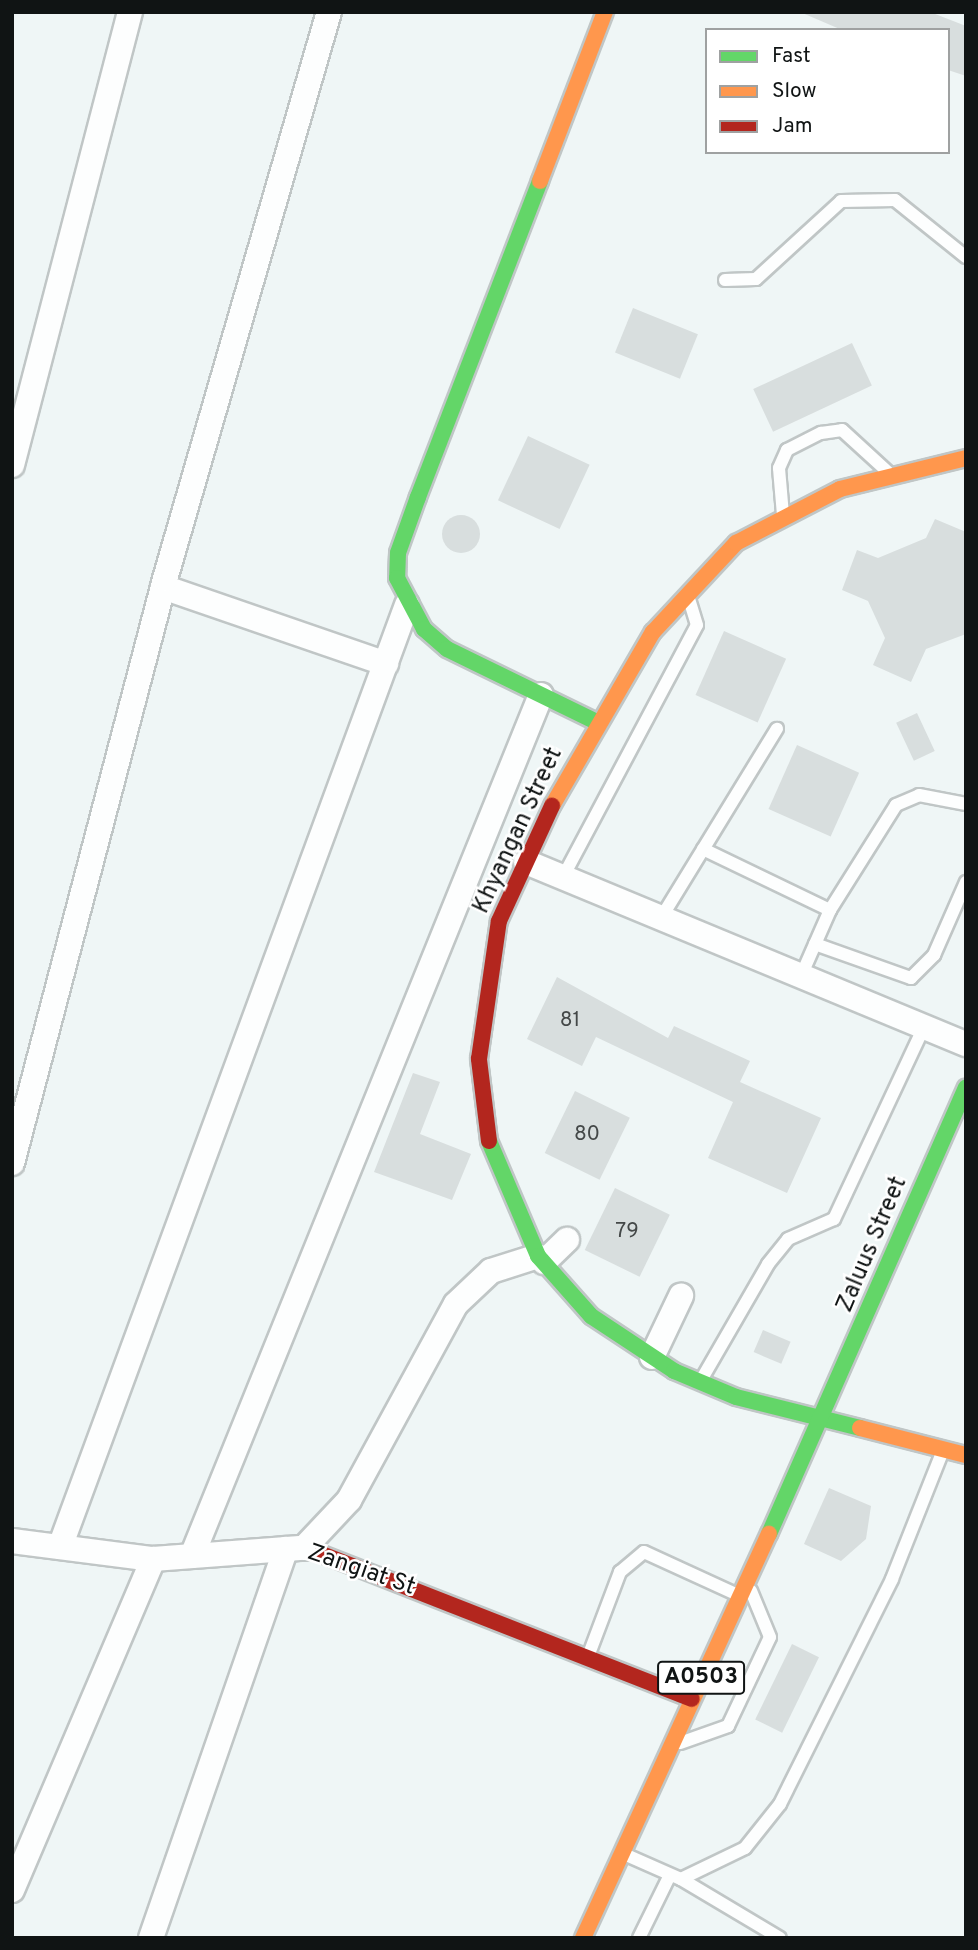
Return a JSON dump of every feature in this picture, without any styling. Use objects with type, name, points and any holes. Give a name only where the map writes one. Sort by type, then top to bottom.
[{"type":"main road","points":[[597,722],[447,649],[407,605],[397,578],[398,553],[605,12]]},
{"type":"main road","name":"Khyangan Street","points":[[966,458],[840,489],[736,543],[653,632],[597,722],[499,921],[479,1059],[486,1135],[541,1259],[591,1316],[652,1357],[700,1382],[822,1420],[966,1455]]},
{"type":"main road","name":"Zaluus Street","points":[[822,1420],[966,1088]]},
{"type":"main road","name":"A0503","points":[[583,1938],[620,1852],[822,1420]]},
{"type":"main road","name":"Zangiat St","points":[[304,1551],[589,1654],[692,1699]]},
{"type":"street","points":[[12,464],[131,12]]},
{"type":"street","points":[[12,1163],[163,587],[329,12]]},
{"type":"street","points":[[163,587],[386,664]]},
{"type":"street","points":[[60,1547],[407,605]]},
{"type":"street","points":[[192,1556],[541,695]]},
{"type":"street","points":[[526,862],[966,1044]]},
{"type":"street","points":[[151,1938],[304,1551],[349,1500],[456,1304],[491,1271],[541,1259],[568,1240]]},
{"type":"street","points":[[652,1357],[681,1296]]},
{"type":"street","name":"Zangiat St","points":[[12,1541],[153,1559],[304,1551]]},
{"type":"street","points":[[12,1890],[153,1559]]},
{"type":"lane","points":[[725,280],[756,279],[841,201],[895,200],[966,257]]},
{"type":"lane","points":[[784,518],[779,468],[787,450],[821,433],[842,430],[891,475]]},
{"type":"lane","points":[[563,877],[697,625],[687,595]]},
{"type":"lane","points":[[661,918],[777,729]]},
{"type":"lane","points":[[801,976],[830,910],[895,805],[919,795],[966,804]]},
{"type":"lane","points":[[703,849],[830,910]]},
{"type":"lane","points":[[815,944],[911,978],[934,955],[966,882]]},
{"type":"lane","points":[[700,1382],[768,1264],[788,1239],[834,1220],[924,1027]]},
{"type":"lane","points":[[639,1938],[675,1877],[745,1848],[780,1804],[891,1579],[943,1449]]},
{"type":"lane","points":[[589,1654],[620,1572],[644,1552],[743,1589],[770,1637],[728,1726],[671,1747]]},
{"type":"lane","points":[[620,1852],[675,1877],[780,1938]]},
{"type":"building","points":[[800,12],[930,12],[966,26],[966,76],[950,71],[950,28],[837,28]]},
{"type":"building","points":[[633,308],[698,334],[680,379],[615,353]]},
{"type":"building","points":[[852,343],[872,386],[773,432],[753,389]]},
{"type":"building","points":[[528,436],[590,465],[560,529],[498,500]]},
{"type":"building","points":[[461,515],[475,520],[480,534],[475,548],[461,553],[447,548],[442,534],[447,520]]},
{"type":"building","points":[[935,519],[966,532],[966,634],[926,649],[911,682],[873,665],[885,638],[868,601],[842,590],[857,550],[878,558],[926,538]]},
{"type":"building","points":[[724,631],[786,659],[758,723],[696,695]]},
{"type":"building","points":[[917,713],[935,751],[914,761],[896,723]]},
{"type":"building","points":[[797,745],[859,773],[831,837],[769,809]]},
{"type":"building","points":[[557,977],[668,1038],[674,1026],[750,1061],[740,1082],[821,1118],[787,1193],[708,1158],[733,1102],[596,1037],[582,1066],[527,1039]]},
{"type":"building","points":[[413,1073],[440,1082],[420,1134],[471,1154],[452,1200],[374,1172]]},
{"type":"building","points":[[575,1091],[630,1118],[600,1180],[545,1153]]},
{"type":"building","points":[[615,1188],[670,1215],[640,1277],[585,1250]]},
{"type":"building","points":[[763,1330],[791,1342],[781,1364],[754,1352]]},
{"type":"building","points":[[829,1488],[871,1506],[866,1539],[841,1561],[804,1544]]},
{"type":"building","points":[[792,1644],[819,1657],[782,1733],[755,1719]]},
{"type":"traffic: fast","points":[[540,181],[418,497],[398,553],[397,578],[424,629],[447,649],[597,722]]},
{"type":"traffic: fast","points":[[769,1534],[966,1088]]},
{"type":"traffic: fast","points":[[489,1141],[538,1256],[591,1316],[674,1371],[736,1397],[860,1428]]},
{"type":"traffic: slow","points":[[540,181],[605,12]]},
{"type":"traffic: slow","points":[[552,806],[653,632],[736,543],[840,489],[966,458]]},
{"type":"traffic: slow","points":[[860,1428],[966,1455]]},
{"type":"traffic: slow","points":[[583,1938],[769,1534]]},
{"type":"traffic: jam","points":[[489,1141],[479,1059],[499,921],[552,806]]},
{"type":"traffic: jam","points":[[322,1554],[692,1699]]}]
